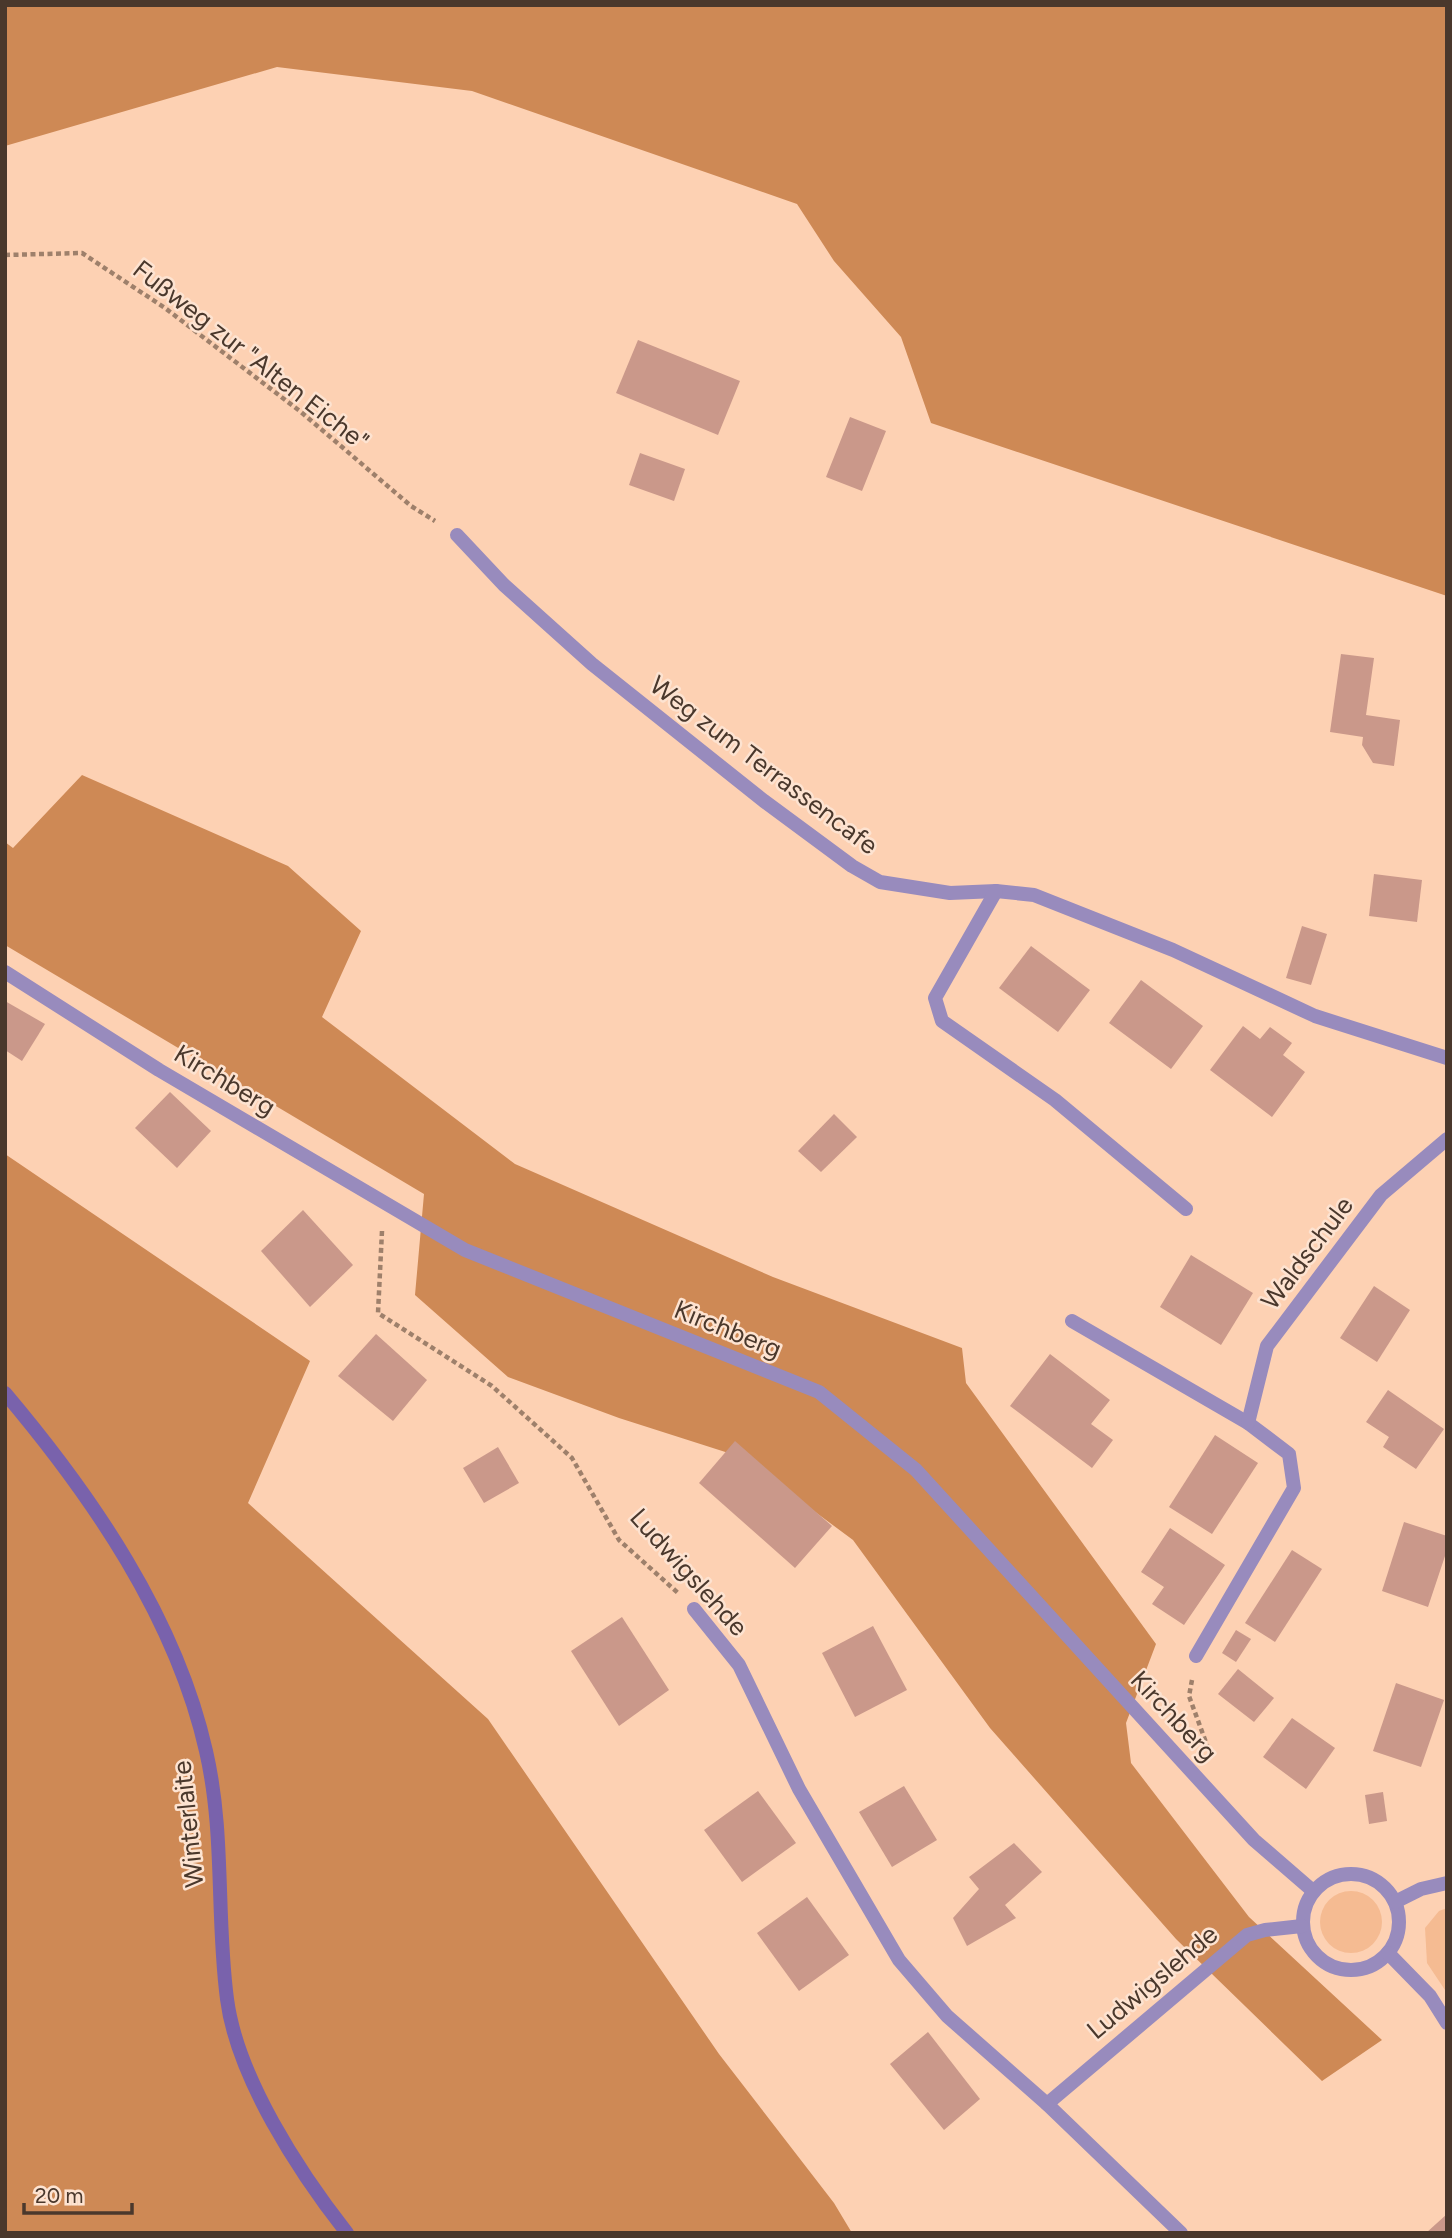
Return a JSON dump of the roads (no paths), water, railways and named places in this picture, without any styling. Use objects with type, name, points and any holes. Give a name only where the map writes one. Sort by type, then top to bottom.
[{"type":"street","name":"Weg zum Terrassencafe","points":[[457,534],[504,585],[592,664],[852,866],[880,882],[950,894],[996,891],[1034,895],[1173,950],[1315,1016],[1447,1058]]},
{"type":"street","points":[[996,891],[935,999],[942,1021],[1055,1100],[1186,1209]]},
{"type":"street","name":"Kirchberg","points":[[5,972],[159,1070],[465,1250],[819,1392],[916,1470],[1254,1840],[1313,1891]]},
{"type":"street","name":"Waldschule","points":[[1248,1423],[1267,1346],[1381,1195],[1447,1139]]},
{"type":"street","points":[[1072,1321],[1248,1423],[1289,1454],[1294,1488],[1196,1656]]},
{"type":"street","name":"Winterlaite","points":[[5,1393],[51,1449],[104,1527],[133,1574],[176,1660],[194,1709],[214,1788],[219,1834],[223,1954],[228,2002],[238,2045],[284,2138],[347,2233]]},
{"type":"street","name":"Ludwigslehde","points":[[694,1609],[739,1665],[799,1789],[899,1960],[947,2016],[1047,2104],[1181,2233]]},
{"type":"street","points":[[1357,1874],[1376,1880],[1395,1902],[1399,1929],[1388,1953],[1364,1968],[1336,1968],[1313,1952],[1302,1926],[1304,1908],[1313,1891],[1328,1879],[1357,1874]]},
{"type":"street","points":[[1395,1902],[1421,1889],[1447,1883]]},
{"type":"street","name":"Ludwigslehde","points":[[1047,2104],[1247,1936],[1265,1930],[1302,1926]]},
{"type":"street","points":[[1388,1953],[1410,1972],[1447,2023]]}]
